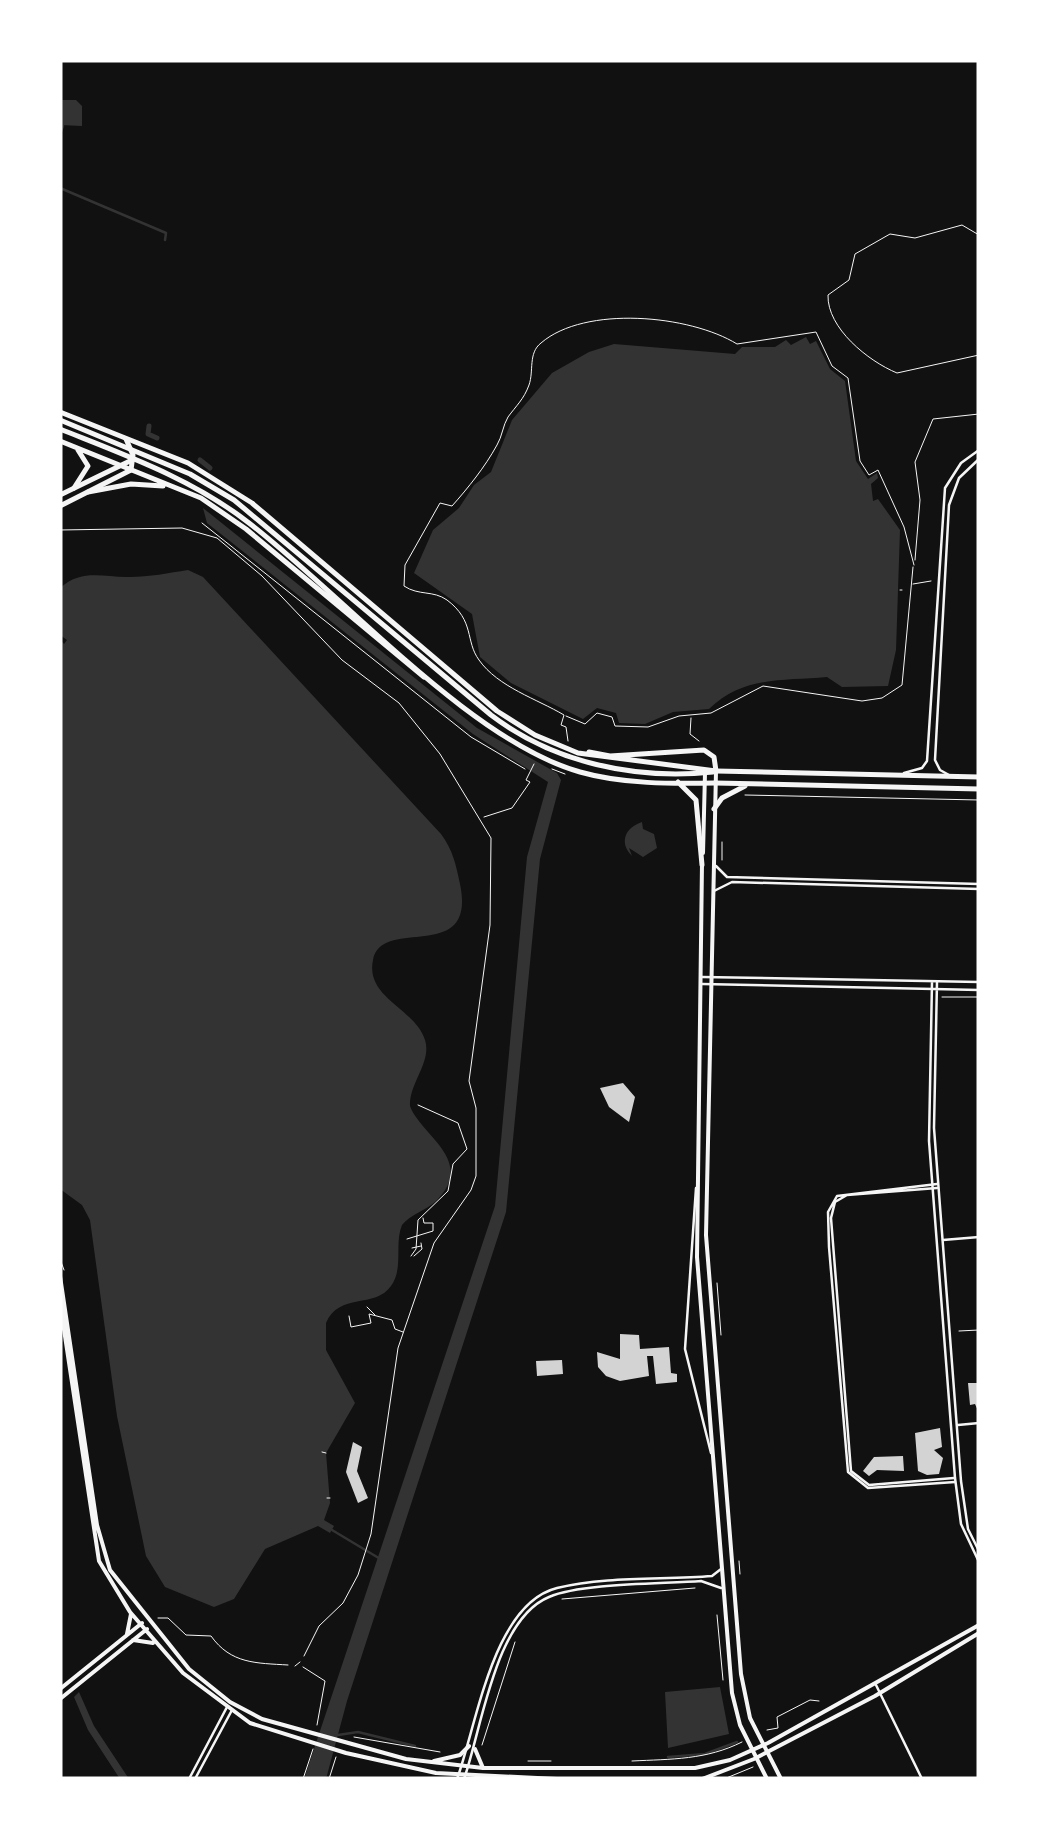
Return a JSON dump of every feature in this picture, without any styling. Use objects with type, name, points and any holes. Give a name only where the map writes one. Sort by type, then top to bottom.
[{"type":"main road","points":[[60,412],[174,456],[252,503],[497,711],[552,743],[598,758],[716,771],[979,776]]},
{"type":"main road","points":[[60,420],[212,486],[491,715],[532,742],[595,766],[716,771]]},
{"type":"main road","points":[[60,429],[207,493],[250,523],[431,680]]},
{"type":"main road","points":[[60,506],[130,470],[134,459],[122,436]]},
{"type":"main road","points":[[60,441],[201,498],[246,529],[510,740],[570,769],[616,780],[979,789]]},
{"type":"main road","points":[[73,446],[88,462],[86,475],[74,488]]},
{"type":"main road","points":[[60,495],[134,459],[174,456]]},
{"type":"main road","points":[[88,492],[131,484],[176,488]]},
{"type":"main road","points":[[552,743],[610,756],[704,750],[712,754],[716,771],[706,1084],[706,1235],[745,1701],[781,1779]]},
{"type":"main road","points":[[705,772],[696,1083],[697,1236],[733,1702],[766,1779]]},
{"type":"main road","points":[[676,780],[688,787],[696,800],[702,865]]},
{"type":"main road","points":[[714,809],[722,798],[748,784]]},
{"type":"main road","points":[[701,945],[710,944]]},
{"type":"main road","points":[[696,1083],[706,1084]]},
{"type":"main road","points":[[697,1236],[706,1235]]},
{"type":"main road","points":[[60,1276],[92,1495],[107,1563],[147,1623],[189,1669],[232,1703],[347,1750],[483,1768],[706,1767],[763,1745],[874,1687],[979,1625]]},
{"type":"main road","points":[[60,1303],[99,1561],[130,1612],[147,1623]]},
{"type":"main road","points":[[716,1484],[724,1474]]},
{"type":"main road","points":[[87,1500],[92,1495]]},
{"type":"main road","points":[[721,1558],[731,1556]]},
{"type":"main road","points":[[124,1638],[130,1612]]},
{"type":"main road","points":[[60,1699],[145,1630],[147,1623]]},
{"type":"main road","points":[[60,1689],[147,1623]]},
{"type":"main road","points":[[145,1630],[229,1710],[305,1740],[436,1773],[493,1779],[557,1779]]},
{"type":"main road","points":[[702,1779],[756,1758],[879,1696],[979,1633]]},
{"type":"main road","points":[[132,1640],[157,1645]]},
{"type":"main road","points":[[730,1663],[734,1670],[740,1663]]},
{"type":"main road","points":[[774,1766],[781,1744]]},
{"type":"main road","points":[[430,1762],[475,1748],[483,1768]]},
{"type":"main road","points":[[743,1763],[761,1769]]},
{"type":"main road","points":[[436,1773],[442,1779]]},
{"type":"street","points":[[903,774],[922,768],[927,761],[945,488],[961,463],[979,450]]},
{"type":"street","points":[[951,776],[940,770],[935,760],[948,505],[959,478],[979,460]]},
{"type":"street","points":[[713,860],[728,877],[979,886]]},
{"type":"street","points":[[712,898],[721,884],[732,882],[979,886]]},
{"type":"street","points":[[700,980],[710,976],[979,982]]},
{"type":"street","points":[[774,977],[774,984]]},
{"type":"street","points":[[700,980],[710,984],[979,990]]},
{"type":"street","points":[[934,982],[934,1186],[957,1425],[958,1480],[968,1530],[979,1551]]},
{"type":"street","points":[[934,1186],[846,1191],[832,1200],[828,1212],[846,1466],[854,1481],[868,1488],[958,1480]]},
{"type":"street","points":[[696,1188],[685,1349],[714,1463]]},
{"type":"street","points":[[939,1240],[979,1237]]},
{"type":"street","points":[[939,1240],[951,1425],[966,1540],[979,1562]]},
{"type":"street","points":[[951,1425],[979,1423]]},
{"type":"street","points":[[475,1748],[507,1629],[527,1604],[559,1587],[712,1576],[722,1568]]},
{"type":"street","points":[[462,1777],[512,1632],[530,1608],[546,1598],[701,1581],[716,1582],[725,1593]]},
{"type":"street","points":[[874,1687],[922,1779]]},
{"type":"street","points":[[195,1779],[232,1703]]},
{"type":"street","points":[[189,1779],[229,1710]]},
{"type":"street","points":[[634,1769],[634,1779]]},
{"type":"street","points":[[641,1779],[642,1769]]},
{"type":"lane","points":[[295,1666],[300,1662]]},
{"type":"path","points":[[979,234],[962,225],[915,238],[890,234],[855,254],[848,280],[828,295],[828,307],[860,350],[897,373],[979,355]]},
{"type":"path","points":[[914,564],[904,527],[878,470],[869,475],[860,460],[848,378],[832,366],[816,332],[737,344],[715,330],[675,321],[583,320],[539,344],[532,356],[534,372],[525,395],[509,416],[499,442],[452,506],[440,504],[403,573],[404,586],[420,595],[444,598],[465,620],[478,659],[510,686],[585,724],[596,714],[612,717],[620,728],[648,727],[691,714],[711,713],[763,686],[862,700],[893,692],[902,685],[914,564],[920,500],[915,462],[933,420],[979,414]]},
{"type":"path","points":[[202,523],[471,736],[525,769]]},
{"type":"path","points":[[60,530],[182,528],[216,538],[262,576],[342,660],[399,703],[440,754],[491,838],[490,925],[469,1081],[476,1108],[476,1176],[471,1190],[434,1243],[403,1333],[366,1550],[350,1592],[319,1626],[300,1662]]},
{"type":"path","points":[[910,583],[931,581]]},
{"type":"path","points":[[691,714],[690,734],[706,746]]},
{"type":"path","points":[[564,715],[561,725],[566,727],[568,747]]},
{"type":"path","points":[[481,818],[512,808],[530,782],[535,762]]},
{"type":"path","points":[[738,797],[834,794],[979,800]]},
{"type":"path","points":[[721,835],[725,868]]},
{"type":"path","points":[[942,996],[979,997]]},
{"type":"path","points":[[412,1248],[416,1246],[422,1214],[438,1205],[448,1191],[453,1164],[467,1149],[458,1123],[418,1105]]},
{"type":"path","points":[[407,1239],[434,1228],[423,1222],[422,1214]]},
{"type":"path","points":[[60,1259],[66,1280]]},
{"type":"path","points":[[715,1270],[721,1336]]},
{"type":"path","points":[[366,1307],[377,1318]]},
{"type":"path","points":[[349,1316],[351,1327],[371,1323],[370,1314],[392,1320],[395,1329],[403,1333]]},
{"type":"path","points":[[949,1332],[979,1330]]},
{"type":"path","points":[[554,1602],[702,1587]]},
{"type":"path","points":[[717,1615],[724,1680]]},
{"type":"path","points":[[147,1623],[168,1618],[186,1635],[211,1636],[222,1651],[235,1659],[295,1666]]},
{"type":"path","points":[[475,1748],[515,1640]]},
{"type":"path","points":[[304,1667],[325,1681],[318,1728]]},
{"type":"path","points":[[767,1730],[778,1728],[776,1717],[810,1700],[819,1701]]},
{"type":"path","points":[[354,1737],[452,1753]]},
{"type":"path","points":[[631,1761],[705,1757],[743,1742]]},
{"type":"path","points":[[513,1763],[564,1764]]},
{"type":"path","points":[[724,1779],[753,1767]]},
{"type":"shaded area","points":[[60,100],[76,100],[82,106],[82,126],[60,125]]},
{"type":"shaded area","points":[[806,337],[810,344],[816,341],[830,369],[845,381],[856,461],[868,479],[877,473],[878,478],[871,484],[873,501],[878,499],[900,530],[896,650],[888,686],[842,687],[827,677],[779,680],[749,685],[709,709],[673,712],[645,724],[619,723],[616,713],[597,708],[583,719],[511,683],[480,657],[472,614],[414,573],[433,530],[491,472],[512,420],[552,373],[589,352],[614,344],[735,354],[742,347],[775,347],[786,340],[791,345]]},
{"type":"shaded area","points":[[203,508],[477,728],[557,773],[561,780],[540,859],[506,1212],[347,1701],[326,1779],[304,1779],[495,1206],[527,857],[548,782],[473,734],[207,523]]},
{"type":"shaded area","points":[[188,570],[203,577],[441,834],[455,864],[462,909],[455,924],[442,932],[393,941],[380,947],[373,960],[376,984],[412,1019],[425,1040],[425,1056],[410,1106],[449,1161],[451,1174],[435,1202],[402,1225],[397,1272],[391,1286],[376,1297],[339,1307],[326,1323],[326,1350],[355,1403],[326,1453],[330,1503],[324,1520],[334,1526],[330,1533],[318,1526],[265,1549],[234,1599],[214,1607],[165,1587],[146,1556],[117,1416],[90,1220],[82,1205],[60,1189],[60,639],[64,644],[67,640],[60,635],[60,588],[85,576],[137,577]]},
{"type":"shaded area","points":[[642,822],[643,829],[654,834],[657,848],[643,857],[629,848],[632,856],[625,845],[626,836]]},
{"type":"shaded area","points":[[720,1687],[729,1734],[668,1748],[665,1692]]},
{"type":"shaded area","points":[[79,1692],[94,1726],[129,1779],[120,1779],[88,1730],[74,1697]]},
{"type":"building","points":[[623,1083],[635,1097],[629,1122],[609,1107],[600,1088]]},
{"type":"building","points":[[620,1334],[639,1335],[640,1349],[669,1347],[671,1373],[677,1374],[677,1382],[656,1384],[653,1356],[647,1356],[649,1376],[620,1381],[606,1376],[598,1367],[597,1352],[620,1359]]},
{"type":"building","points":[[562,1360],[563,1374],[537,1376],[536,1361]]},
{"type":"building","points":[[968,1383],[979,1383],[979,1413],[975,1404],[970,1405]]},
{"type":"building","points":[[940,1428],[942,1447],[934,1450],[943,1458],[939,1474],[927,1475],[918,1471],[915,1433]]},
{"type":"building","points":[[353,1442],[362,1447],[357,1471],[368,1498],[358,1503],[346,1472]]},
{"type":"building","points":[[903,1456],[904,1471],[877,1470],[869,1476],[863,1471],[874,1457]]},
{"type":"waterway","points":[[60,134],[63,126]]},
{"type":"waterway","points":[[60,188],[166,233],[165,240]]},
{"type":"waterway","points":[[149,426],[148,434],[157,438]]},
{"type":"waterway","points":[[200,460],[210,468]]},
{"type":"waterway","points":[[332,1530],[382,1560]]},
{"type":"waterway","points":[[338,1735],[358,1732],[415,1746]]},
{"type":"waterway","points":[[668,1757],[705,1754],[737,1742]]}]
